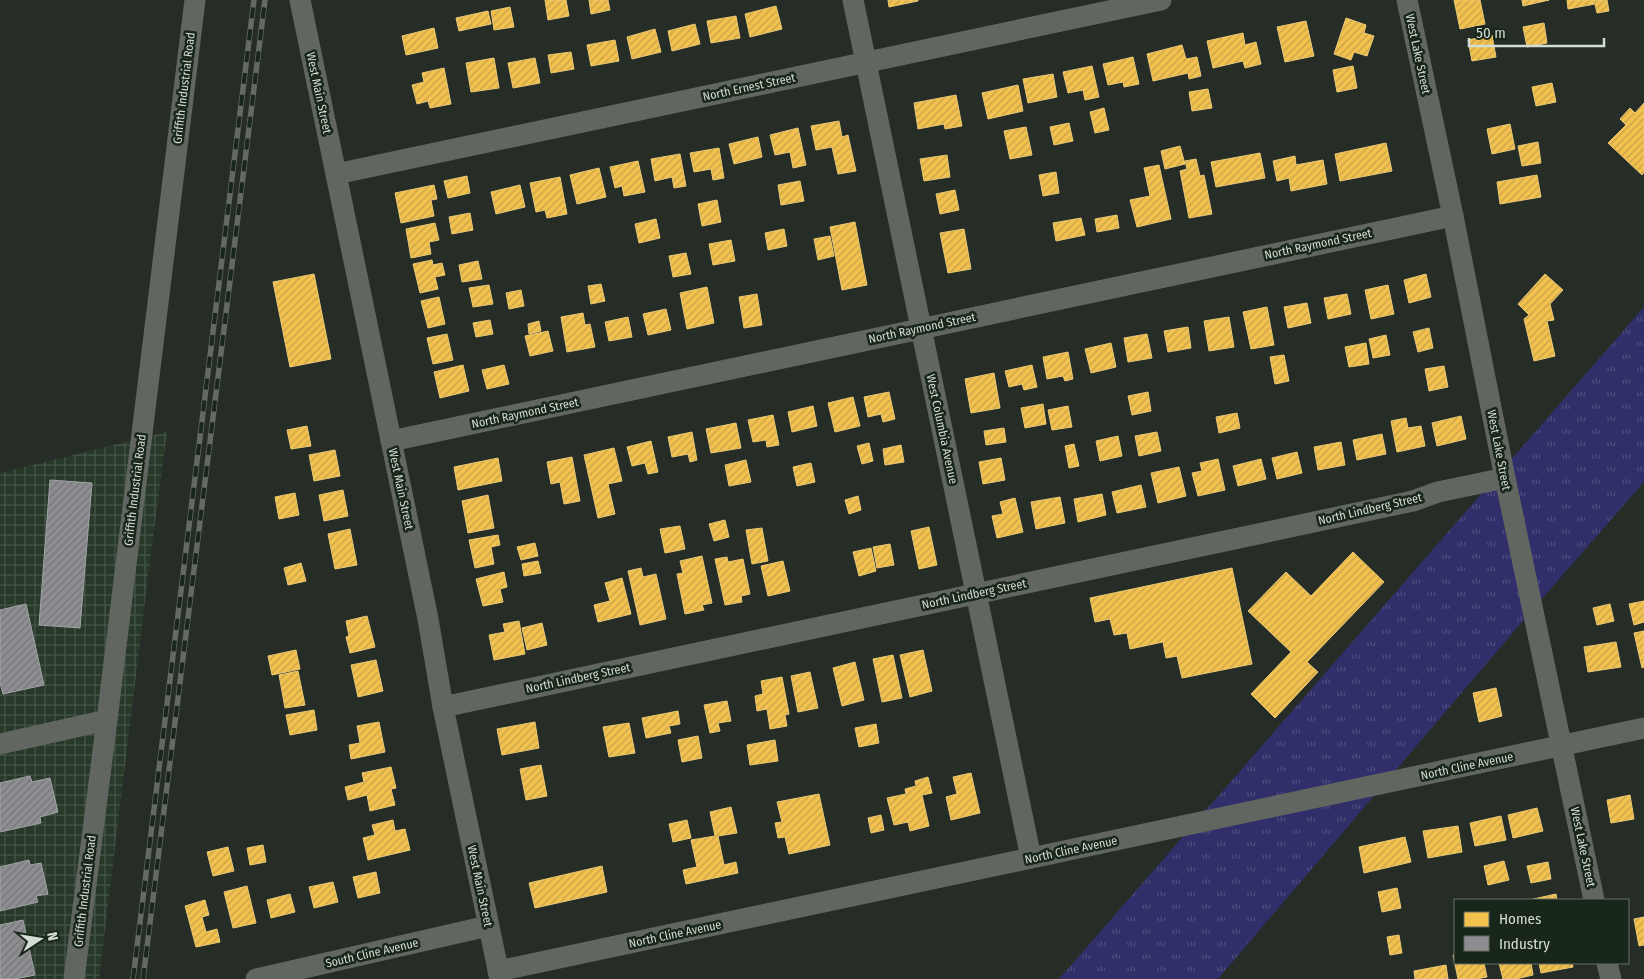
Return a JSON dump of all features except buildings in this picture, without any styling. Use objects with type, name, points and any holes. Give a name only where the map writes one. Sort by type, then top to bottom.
[{"type":"street","name":"Griffith Industrial Road","points":[[74,979],[195,0]]},
{"type":"street","name":"West Main Street","points":[[300,0],[499,975]]},
{"type":"street","name":"West Columbia Avenue","points":[[853,0],[1031,858]]},
{"type":"street","name":"North Ernest Street","points":[[336,174],[1161,0]]},
{"type":"street","name":"West Lake Street","points":[[1407,0],[1594,899]]},
{"type":"street","name":"North Raymond Street","points":[[391,441],[1453,216]]},
{"type":"street","name":"North Lindberg Street","points":[[443,707],[1413,501],[1438,492],[1505,478]]},
{"type":"street","points":[[0,744],[107,720]]},
{"type":"street","name":"North Cline Avenue","points":[[499,975],[1031,858],[1644,728]]},
{"type":"street","name":"South Cline Avenue","points":[[256,979],[488,926]]},
{"type":"street","points":[[1607,964],[1611,979]]},
{"type":"shaded area","points":[[167,432],[99,979],[0,979],[0,473]]},
{"type":"green space","points":[[1644,307],[1644,482],[1533,609],[1218,979],[1059,979]]},
{"type":"railway","points":[[133,979],[254,0]]},
{"type":"railway","points":[[143,979],[265,0]]}]
